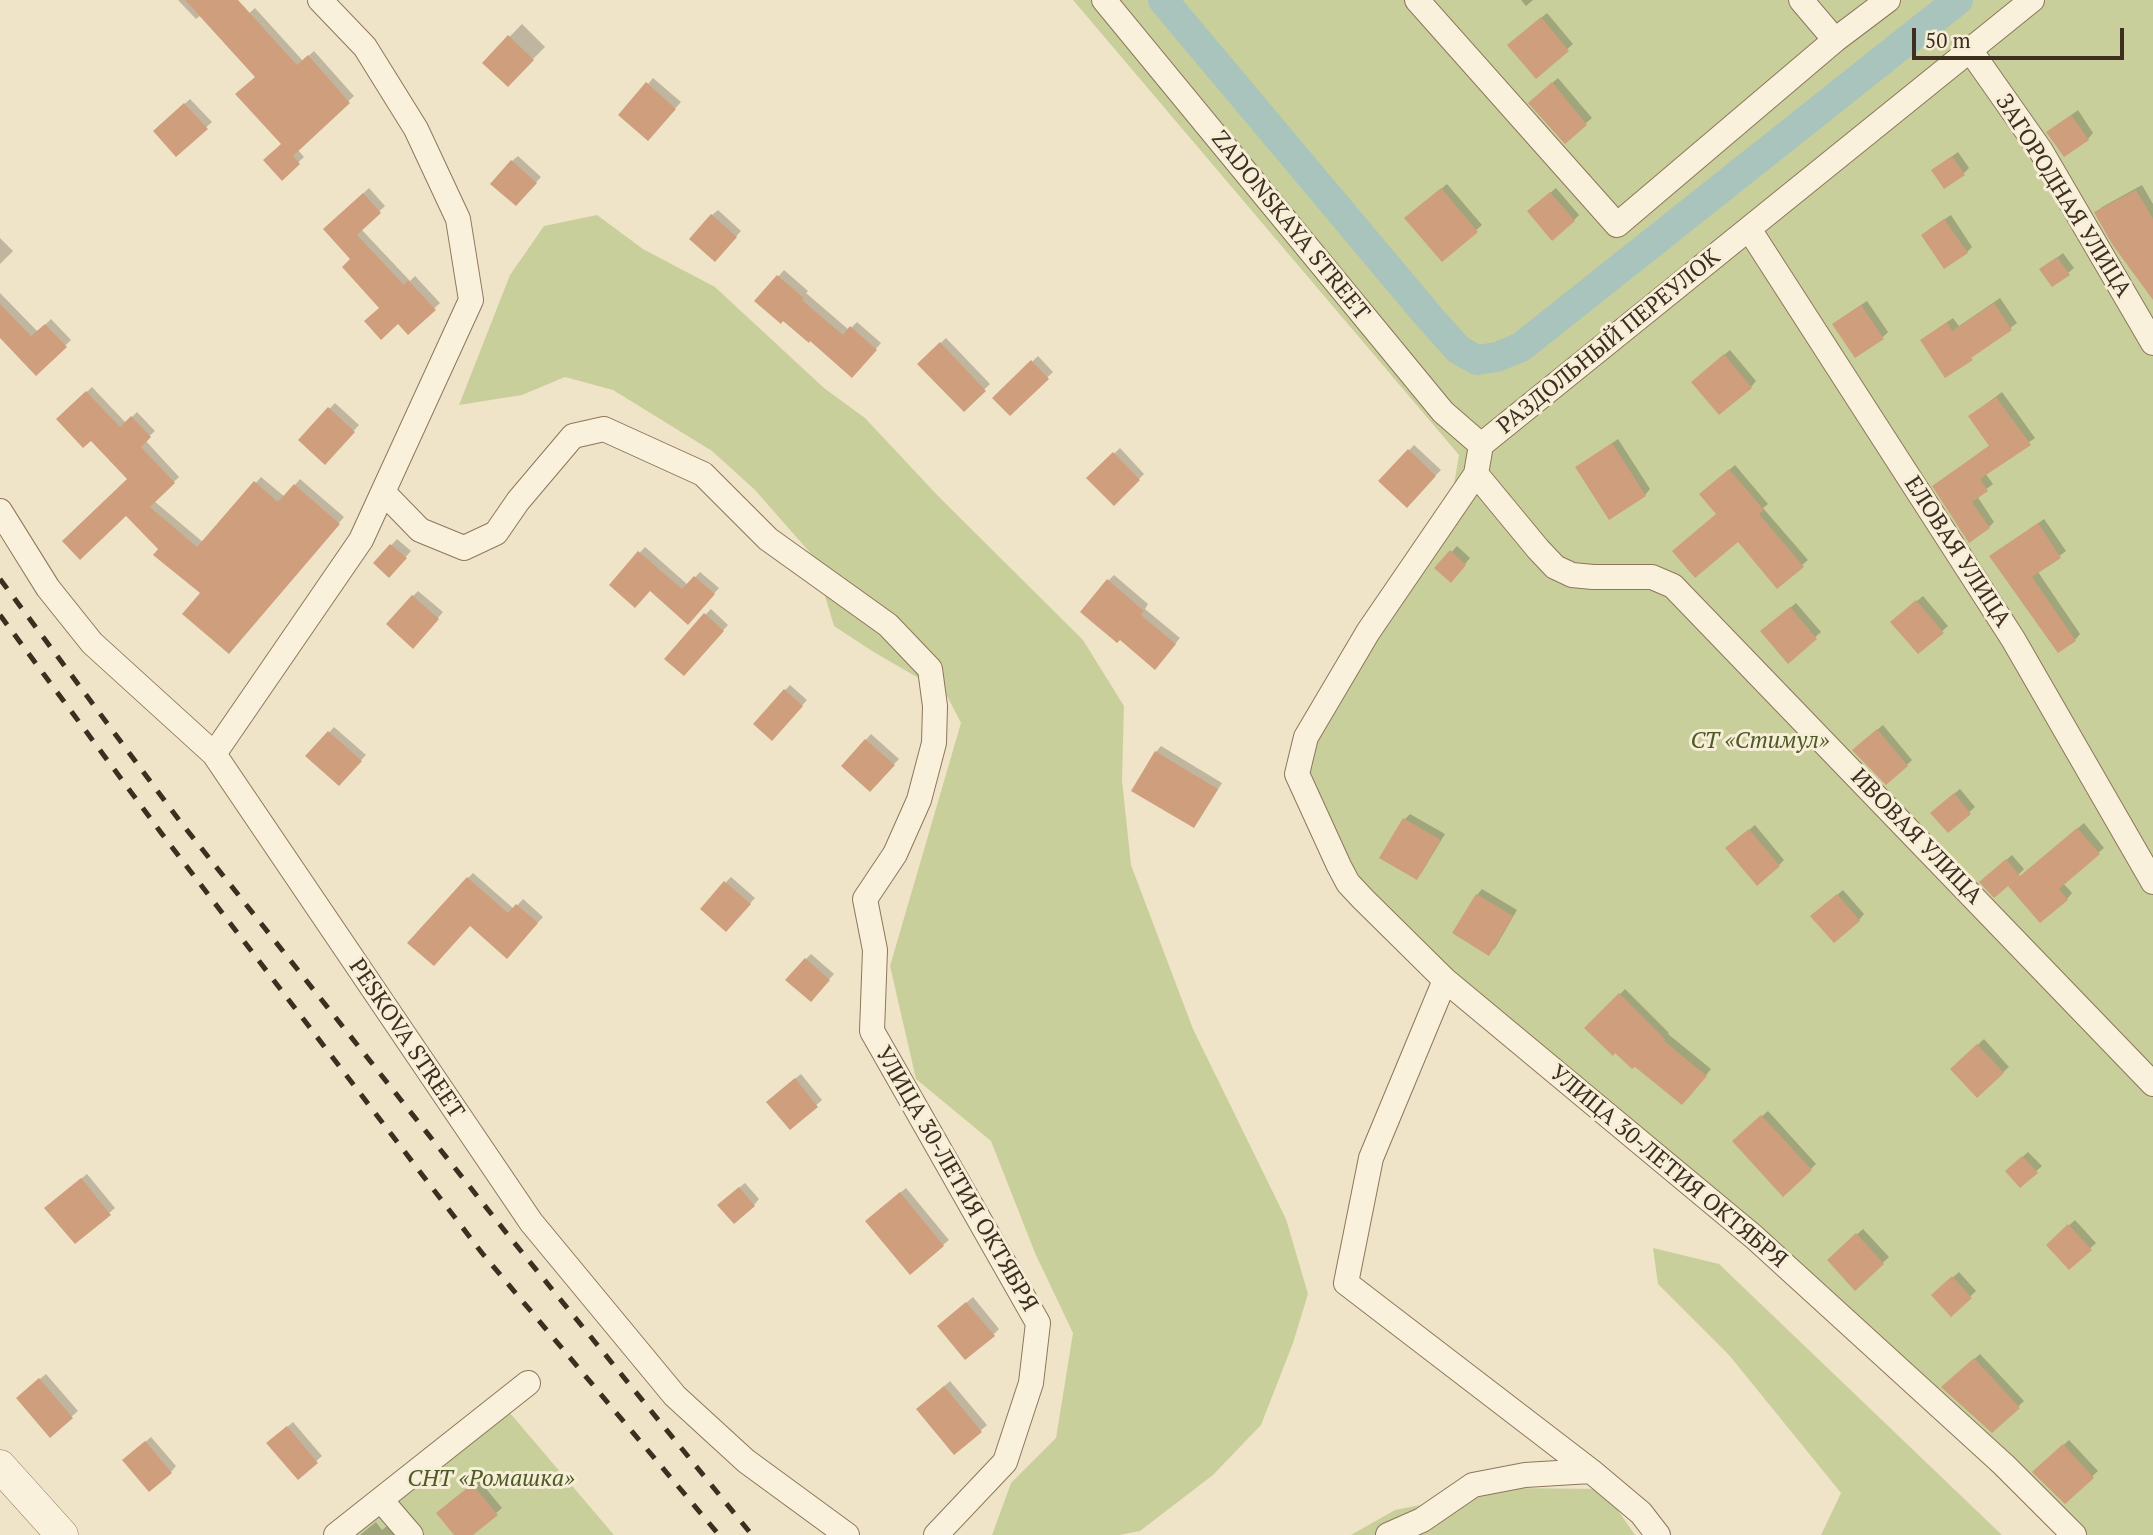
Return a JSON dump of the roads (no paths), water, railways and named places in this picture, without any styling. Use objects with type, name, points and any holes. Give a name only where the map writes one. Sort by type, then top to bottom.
[{"type":"street","points":[[214,754],[361,540],[471,300],[458,219],[416,129],[365,47],[320,0]]},
{"type":"street","name":"ZADONSKAYA STREET","points":[[1104,0],[1443,412],[1481,445]]},
{"type":"street","points":[[1417,0],[1617,225],[1835,40],[1888,0]]},
{"type":"street","points":[[1801,0],[1835,40]]},
{"type":"street","name":"РАЗДОЛЬНЫЙ ПЕРЕУЛОК","points":[[1297,774],[1306,737],[1368,632],[1476,474],[1481,445],[2032,0]]},
{"type":"street","name":"ЗАГОРОДНАЯ УЛИЦА","points":[[1970,50],[2041,151],[2153,343]]},
{"type":"street","name":"ЕЛОВАЯ УЛИЦА","points":[[1749,229],[2013,639],[2153,882]]},
{"type":"street","name":"УЛИЦА 30-ЛЕТИЯ ОКТЯБРЯ","points":[[383,492],[420,530],[464,548],[496,533],[518,501],[573,436],[604,429],[703,474],[768,539],[888,625],[930,669],[935,706],[934,743],[919,800],[895,854],[865,899],[875,950],[872,1031],[1038,1323],[1031,1383],[1005,1462],[936,1535]]},
{"type":"street","name":"ИВОВАЯ УЛИЦА","points":[[1476,474],[1555,567],[1572,575],[1652,577],[1673,586],[2153,1084]]},
{"type":"street","name":"PESKOVA STREET","points":[[0,511],[48,588],[92,643],[214,754],[531,1222],[675,1396],[746,1461],[847,1535]]},
{"type":"street","name":"УЛИЦА 30-ЛЕТИЯ ОКТЯБРЯ","points":[[1297,774],[1339,866],[1348,883],[1363,900],[1445,980],[1754,1237],[2004,1465],[2074,1535]]},
{"type":"street","points":[[1445,980],[1371,1158],[1346,1283],[1591,1471],[1641,1513],[1658,1535]]},
{"type":"street","points":[[336,1535],[528,1383]]},
{"type":"street","points":[[0,1466],[62,1535]]},
{"type":"street","points":[[1388,1535],[1429,1527],[1473,1485],[1525,1475],[1591,1471]]},
{"type":"street","points":[[381,1500],[411,1535]]},
{"type":"waterway","points":[[1163,0],[1430,318],[1459,350],[1477,360],[1497,357],[1521,347],[1958,0]]},
{"type":"railway","points":[[0,579],[179,820],[512,1240],[752,1535]]},
{"type":"railway","points":[[0,615],[162,834],[482,1253],[719,1535]]},
{"type":"park label","name":"СТ «Стимул»","points":[[1760,741]]},
{"type":"park label","name":"СНТ «Ромашка»","points":[[491,1479]]}]
